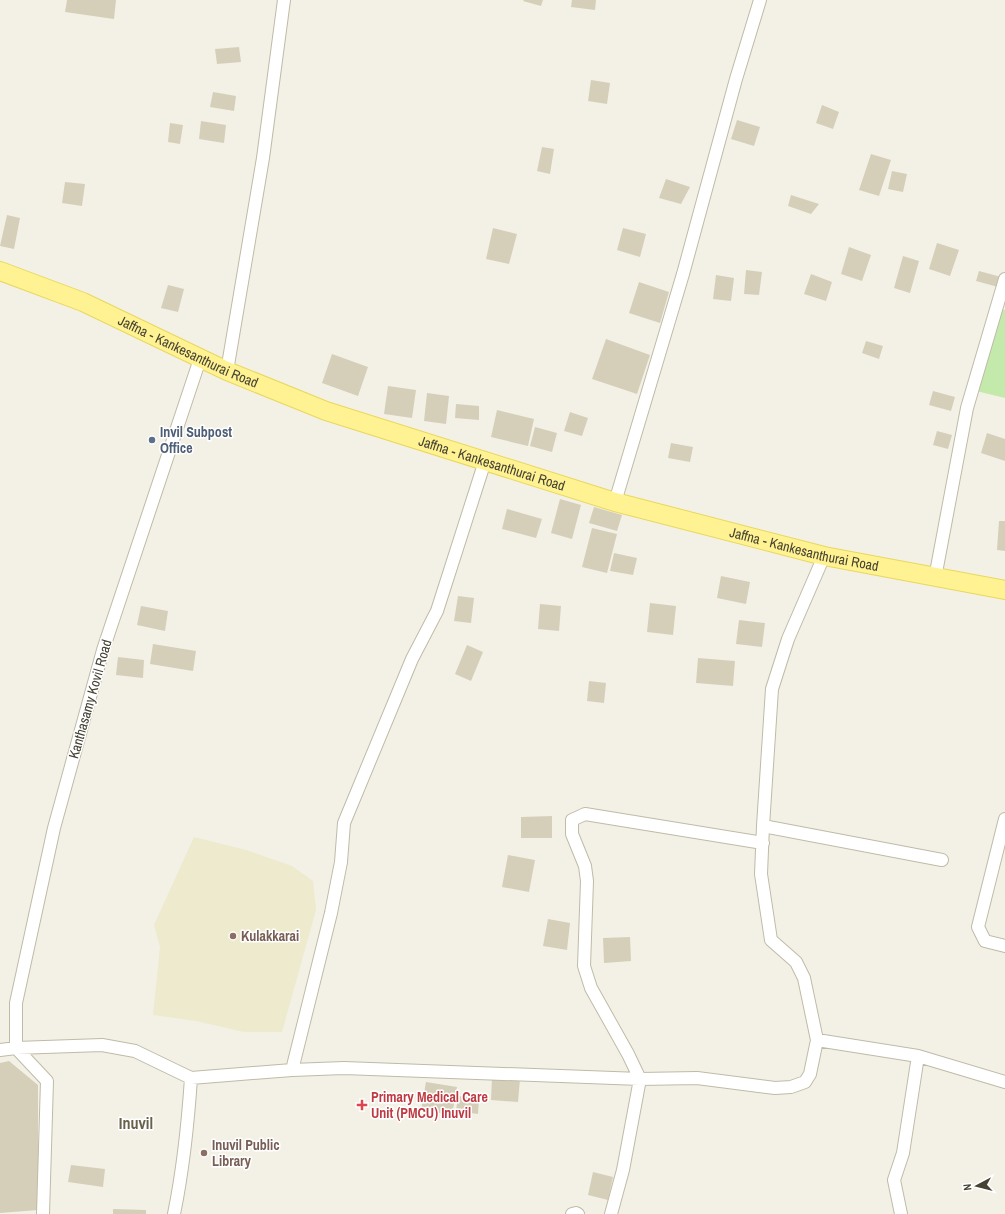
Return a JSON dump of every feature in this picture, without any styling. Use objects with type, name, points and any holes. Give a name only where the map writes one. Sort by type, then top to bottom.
[{"type":"main road","name":"Jaffna - Kankesanthurai Road","points":[[0,271],[83,302],[200,359],[326,411],[614,502],[824,556],[1005,590]]},
{"type":"street","points":[[227,371],[263,158],[284,0]]},
{"type":"street","points":[[614,502],[684,274],[736,79],[760,0]]},
{"type":"street","points":[[935,578],[967,408],[1005,279]]},
{"type":"street","name":"Kanthasamy Kovil Road","points":[[16,1048],[16,1003],[54,828],[103,650],[200,359]]},
{"type":"street","points":[[292,1070],[331,913],[341,862],[344,823],[412,659],[437,610],[486,461]]},
{"type":"street","points":[[0,1050],[16,1048],[102,1045],[135,1051],[191,1078],[292,1070],[344,1068],[640,1079],[697,1078],[775,1088],[791,1088],[805,1082],[810,1074],[817,1040],[804,978],[796,962],[771,940],[761,874],[762,843],[772,689],[788,639],[824,556]]},
{"type":"street","points":[[611,1214],[623,1170],[640,1079],[628,1054],[591,988],[584,966],[587,881],[585,866],[572,834],[572,820],[585,814],[762,843]]},
{"type":"street","points":[[1005,819],[978,927],[985,940],[1005,946]]},
{"type":"street","points":[[763,826],[942,860]]},
{"type":"street","points":[[817,1040],[918,1056],[1005,1082]]},
{"type":"street","points":[[16,1048],[46,1081],[43,1214]]},
{"type":"street","points":[[900,1214],[894,1180],[903,1153],[918,1056]]},
{"type":"street","points":[[174,1214],[180,1188],[191,1078]]},
{"type":"street","points":[[572,1214],[578,1214]]},
{"type":"shaded area","name":"Kulakkarai","points":[[194,837],[246,850],[292,866],[313,881],[316,910],[282,1032],[244,1032],[196,1021],[153,1015],[160,947],[154,925]]},
{"type":"green space","points":[[994,307],[1005,310],[1005,398],[972,390]]},
{"type":"building","points":[[67,0],[116,0],[114,19],[65,12]]},
{"type":"building","points":[[543,0],[541,6],[523,1]]},
{"type":"building","points":[[572,0],[596,0],[595,10],[571,7]]},
{"type":"building","points":[[239,47],[241,62],[217,64],[215,49]]},
{"type":"building","points":[[591,80],[610,83],[607,104],[588,101]]},
{"type":"building","points":[[213,92],[236,96],[234,111],[210,107]]},
{"type":"building","points":[[822,105],[839,112],[833,129],[816,123]]},
{"type":"building","points":[[737,120],[760,127],[754,146],[731,139]]},
{"type":"building","points":[[201,121],[226,125],[224,143],[199,139]]},
{"type":"building","points":[[170,123],[183,125],[180,144],[168,142]]},
{"type":"building","points":[[542,147],[554,149],[550,174],[537,171]]},
{"type":"building","points":[[871,154],[891,160],[879,196],[859,190]]},
{"type":"building","points":[[892,171],[907,174],[903,192],[888,189]]},
{"type":"building","points":[[666,179],[690,187],[681,204],[659,198]]},
{"type":"building","points":[[65,182],[85,184],[82,206],[62,203]]},
{"type":"building","points":[[791,195],[819,204],[811,214],[788,206]]},
{"type":"building","points":[[7,215],[20,218],[14,249],[0,246]]},
{"type":"building","points":[[493,228],[517,234],[509,264],[486,259]]},
{"type":"building","points":[[623,228],[646,234],[640,257],[617,250]]},
{"type":"building","points":[[937,243],[959,250],[950,276],[929,269]]},
{"type":"building","points":[[849,247],[871,255],[862,281],[841,274]]},
{"type":"building","points":[[903,256],[919,261],[910,293],[894,288]]},
{"type":"building","points":[[746,270],[762,272],[759,295],[744,294]]},
{"type":"building","points":[[979,271],[1005,278],[998,287],[976,281]]},
{"type":"building","points":[[811,274],[832,282],[826,301],[804,294]]},
{"type":"building","points":[[716,275],[734,278],[731,301],[713,299]]},
{"type":"building","points":[[639,282],[669,292],[660,323],[629,313]]},
{"type":"building","points":[[168,285],[184,289],[178,312],[161,308]]},
{"type":"building","points":[[606,339],[650,355],[637,394],[592,379]]},
{"type":"building","points":[[866,341],[883,346],[879,359],[862,353]]},
{"type":"building","points":[[332,354],[368,367],[358,396],[322,383]]},
{"type":"building","points":[[388,386],[416,390],[412,418],[384,414]]},
{"type":"building","points":[[933,391],[955,397],[951,411],[929,405]]},
{"type":"building","points":[[427,393],[449,396],[446,424],[424,421]]},
{"type":"building","points":[[456,404],[479,406],[479,420],[455,418]]},
{"type":"building","points":[[497,410],[534,419],[528,446],[491,437]]},
{"type":"building","points":[[570,412],[588,418],[582,436],[564,431]]},
{"type":"building","points":[[535,427],[557,433],[552,452],[530,446]]},
{"type":"building","points":[[937,431],[952,435],[948,449],[933,445]]},
{"type":"building","points":[[987,433],[1005,439],[1005,461],[981,453]]},
{"type":"building","points":[[671,443],[693,447],[690,462],[668,458]]},
{"type":"building","points":[[560,499],[581,505],[572,539],[551,533]]},
{"type":"building","points":[[594,507],[622,515],[617,531],[589,523]]},
{"type":"building","points":[[507,509],[542,519],[536,538],[502,529]]},
{"type":"building","points":[[999,521],[1005,521],[1005,551],[997,550]]},
{"type":"building","points":[[592,528],[617,534],[607,573],[582,567]]},
{"type":"building","points":[[614,553],[637,558],[633,575],[610,571]]},
{"type":"building","points":[[721,576],[750,582],[746,604],[717,598]]},
{"type":"building","points":[[458,596],[474,598],[471,623],[454,621]]},
{"type":"building","points":[[650,603],[676,606],[673,635],[647,632]]},
{"type":"building","points":[[540,604],[561,606],[559,631],[538,629]]},
{"type":"building","points":[[141,606],[168,611],[165,631],[137,625]]},
{"type":"building","points":[[739,620],[765,623],[762,647],[736,644]]},
{"type":"building","points":[[153,644],[196,651],[193,671],[150,664]]},
{"type":"building","points":[[467,645],[483,652],[471,681],[455,674]]},
{"type":"building","points":[[118,657],[144,660],[143,678],[116,675]]},
{"type":"building","points":[[698,658],[735,661],[733,686],[696,683]]},
{"type":"building","points":[[589,681],[606,683],[604,703],[587,701]]},
{"type":"building","points":[[552,816],[552,838],[521,838],[521,817]]},
{"type":"building","points":[[508,855],[535,860],[529,892],[502,887]]},
{"type":"building","points":[[548,919],[570,923],[567,950],[543,946]]},
{"type":"building","points":[[630,937],[631,961],[604,963],[603,938]]},
{"type":"building","points":[[9,1061],[38,1085],[38,1210],[0,1213],[0,1063]]},
{"type":"building","points":[[492,1077],[520,1079],[518,1102],[491,1100]]},
{"type":"building","points":[[426,1082],[457,1087],[452,1115],[421,1110]]},
{"type":"building","points":[[458,1096],[479,1098],[478,1114],[456,1111]]},
{"type":"building","points":[[71,1165],[105,1169],[103,1187],[68,1182]]},
{"type":"building","points":[[593,1172],[613,1177],[608,1200],[588,1195]]},
{"type":"building","points":[[113,1209],[146,1210],[146,1214],[113,1214]]},
{"type":"place","name":"Invil Subpost Office","points":[[152,440]]},
{"type":"place","name":"Kulakkarai","points":[[233,936]]},
{"type":"place","name":"Primary Medical Care Unit (PMCU) Inuvil","points":[[362,1105]]},
{"type":"place","name":"Inuvil Public Library","points":[[204,1153]]},
{"type":"district","name":"Inuvil","points":[[136,1123]]}]
